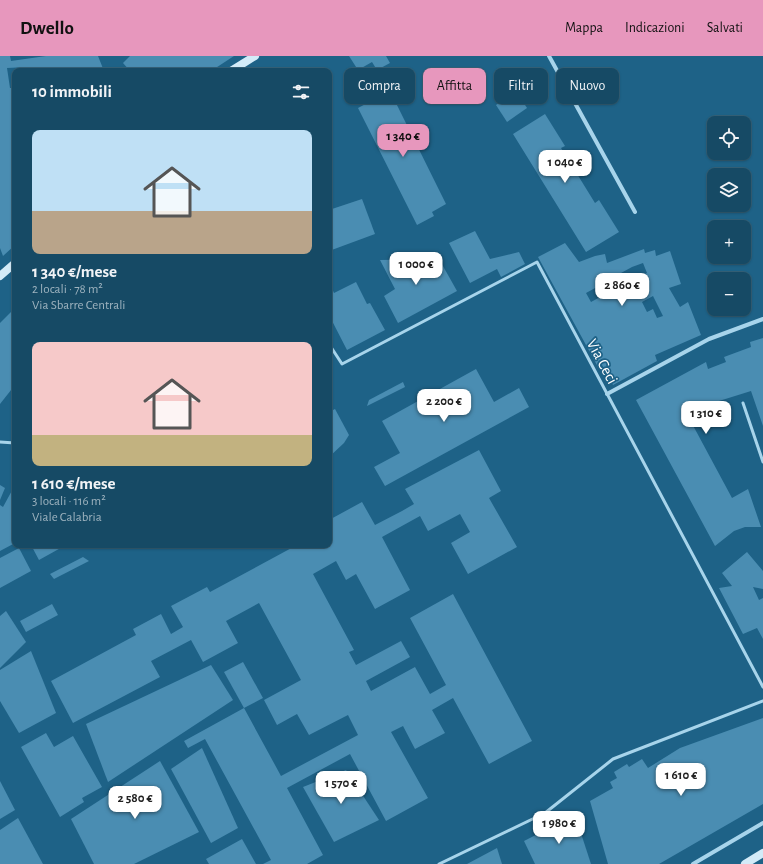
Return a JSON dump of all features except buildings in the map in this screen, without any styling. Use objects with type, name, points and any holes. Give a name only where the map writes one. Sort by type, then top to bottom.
[{"type":"street","points":[[236,68],[255,56]]},
{"type":"street","points":[[549,56],[635,212]]},
{"type":"street","points":[[0,276],[12,266]]},
{"type":"street","points":[[607,394],[709,339],[763,319]]},
{"type":"street","points":[[693,864],[763,823]]},
{"type":"street","points":[[745,864],[763,854]]},
{"type":"lane","name":"Via Ceci","points":[[332,349],[342,364],[537,262],[763,687]]},
{"type":"lane","points":[[743,403],[763,462]]},
{"type":"lane","points":[[0,442],[12,443]]},
{"type":"lane","points":[[439,864],[545,813],[613,759],[763,701]]}]
